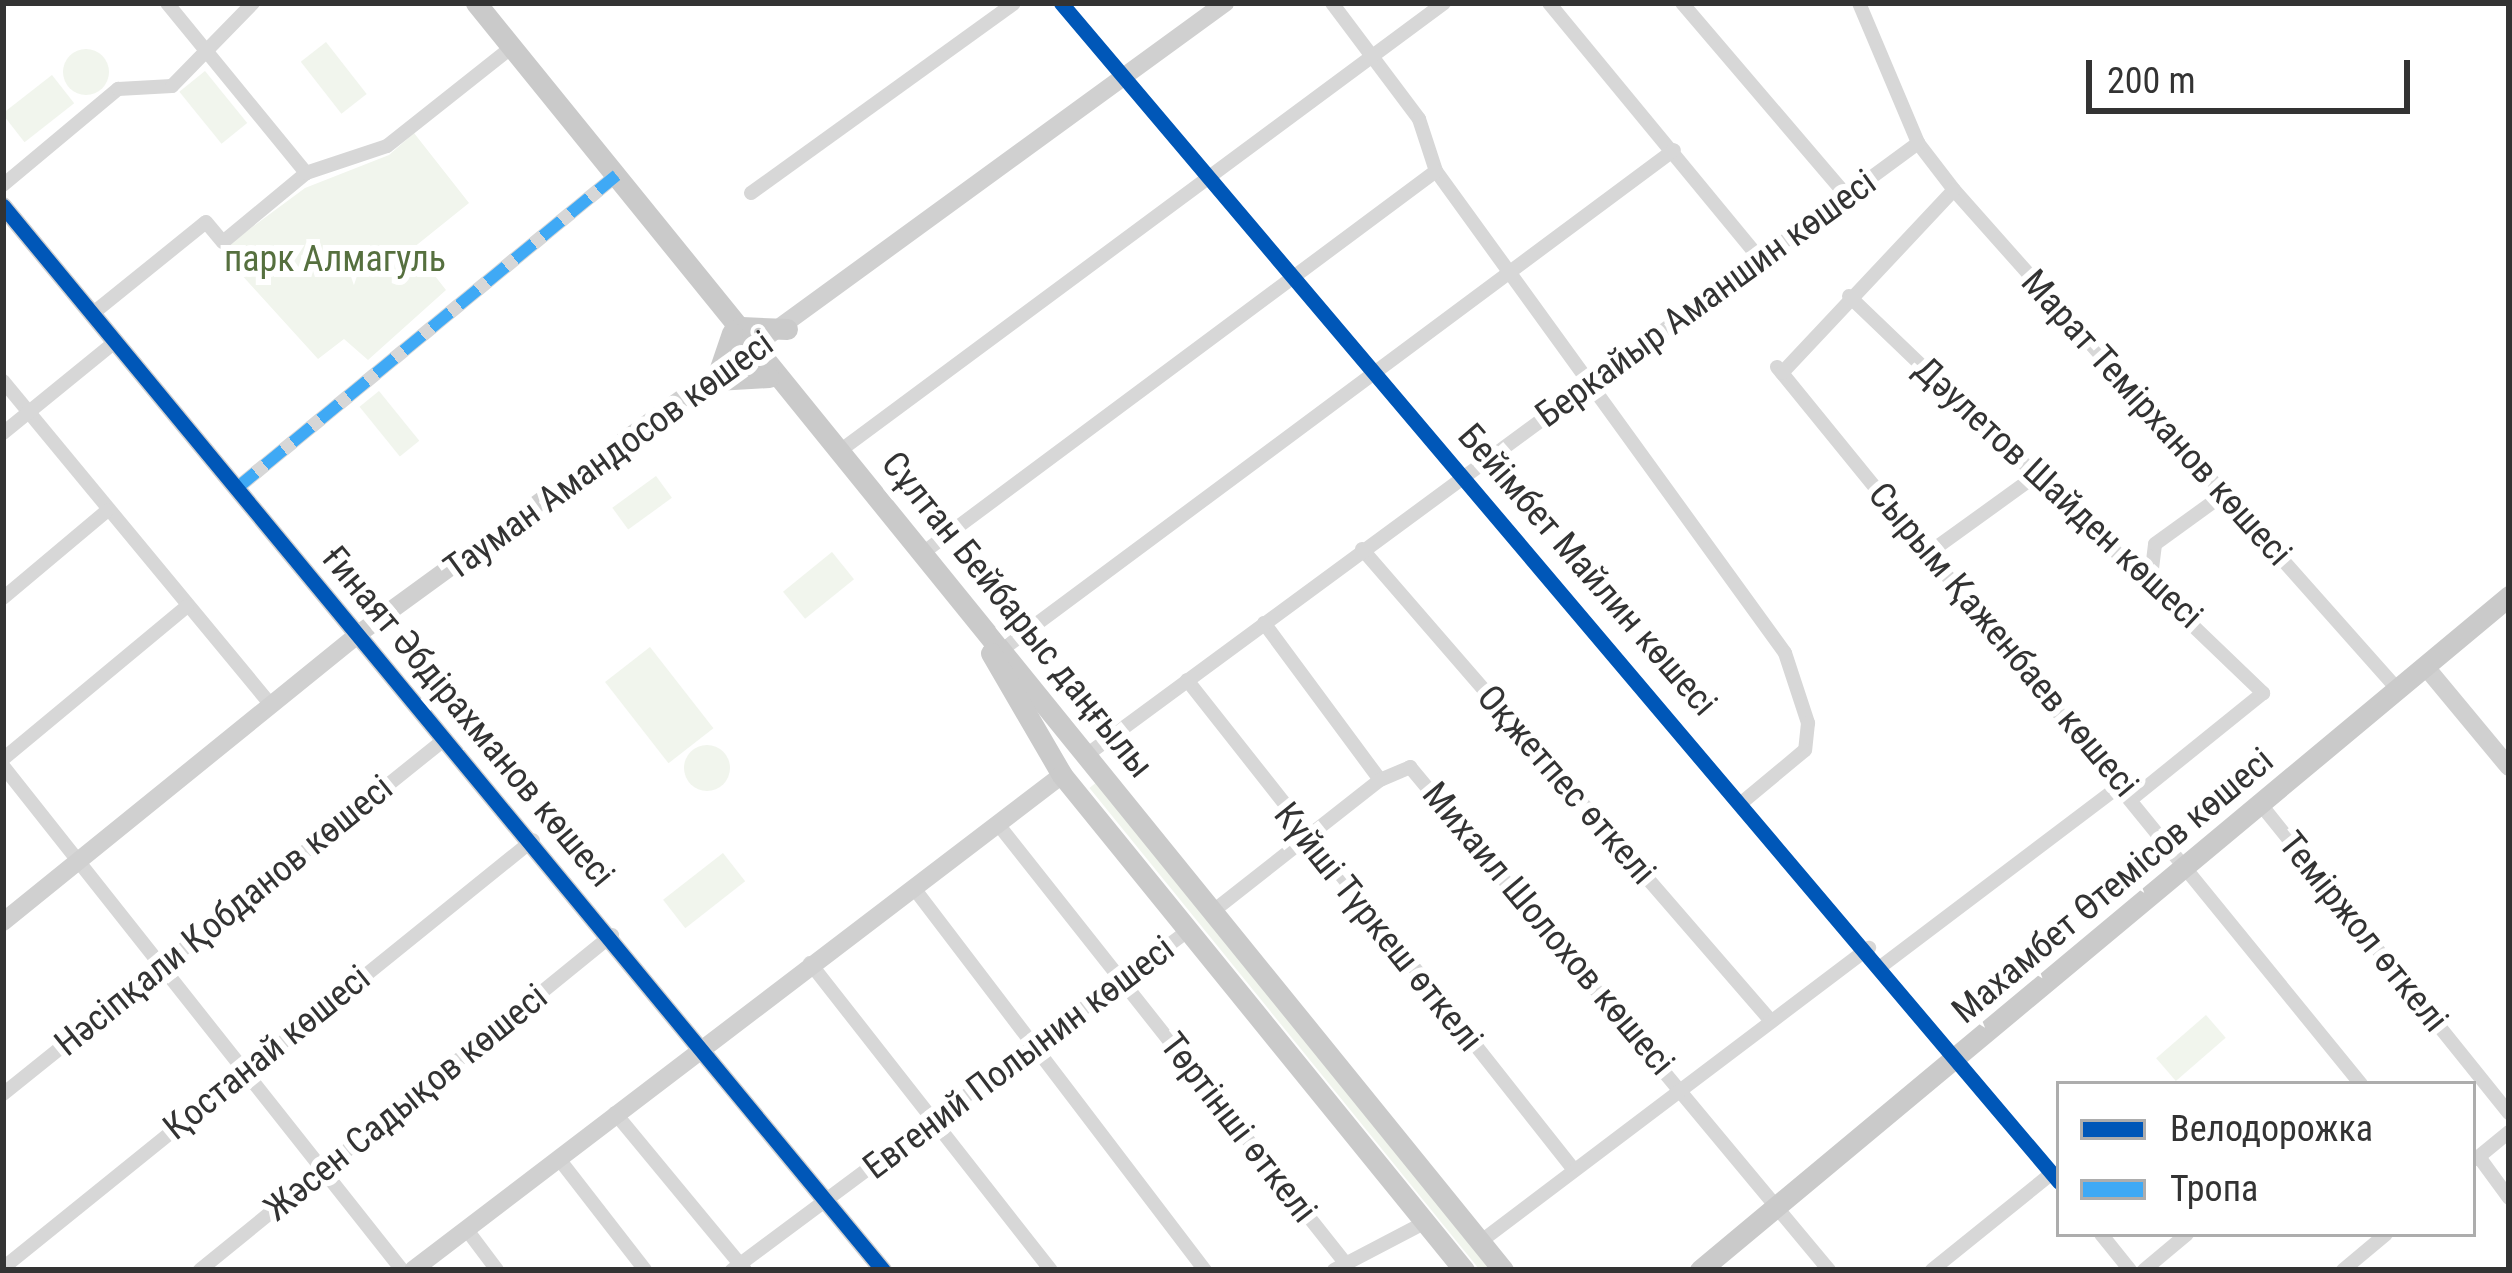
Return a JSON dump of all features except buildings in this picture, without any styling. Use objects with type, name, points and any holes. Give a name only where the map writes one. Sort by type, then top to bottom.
[{"type":"main road","name":"Сұлтан Бейбарыс даңғылы","points":[[462,3],[508,50],[772,374],[994,656],[1062,775],[1465,1270]]},
{"type":"main road","name":"Сұлтан Бейбарыс даңғылы","points":[[476,3],[508,50]]},
{"type":"main road","points":[[787,329],[772,374],[716,380],[736,330],[787,329]]},
{"type":"main road","name":"Сұлтан Бейбарыс даңғылы","points":[[772,374],[924,552],[1503,1270]]},
{"type":"main road","name":"Махамбет Өтемісов көшесі","points":[[1700,1270],[2509,596]]},
{"type":"main road","points":[[1047,749],[1067,732]]},
{"type":"street","points":[[167,3],[306,173]]},
{"type":"street","points":[[3,185],[118,88],[172,86],[253,3]]},
{"type":"street","points":[[752,193],[1014,3]]},
{"type":"street","name":"Бейімбет Майлин көшесі","points":[[1061,3],[1208,182],[1745,800],[2055,1178]]},
{"type":"street","name":"Тауман Амандосов көшесі","points":[[3,922],[357,634],[755,353],[1225,3]]},
{"type":"street","points":[[1332,3],[1419,119],[1436,170],[1785,652],[1808,723],[1804,750],[1745,800]]},
{"type":"street","points":[[841,451],[1444,3]]},
{"type":"street","points":[[1549,3],[1762,261]]},
{"type":"street","points":[[1682,3],[1847,196]]},
{"type":"street","name":"Марат Темірханов көшесі","points":[[1859,3],[1918,143],[1954,190],[2398,690]]},
{"type":"street","points":[[92,314],[206,222],[223,242],[306,173],[387,146],[508,50]]},
{"type":"street","name":"Беркайыр Аманшин көшесі","points":[[1088,754],[1918,143]]},
{"type":"street","points":[[1003,649],[1508,266],[1674,150]]},
{"type":"street","points":[[924,552],[1436,170]]},
{"type":"street","points":[[237,488],[613,178]]},
{"type":"street","points":[[1849,296],[1954,190]]},
{"type":"street","name":"Ғинаят Әбдірахманов көшесі","points":[[3,206],[704,1043],[883,1270]]},
{"type":"street","name":"Сырым Қаженбаев көшесі","points":[[1849,296],[1780,370],[2189,866],[2359,1081]]},
{"type":"street","name":"Дәулетов Шайден көшесі","points":[[1849,296],[2042,472],[2264,693],[2133,798]]},
{"type":"street","points":[[3,433],[115,342]]},
{"type":"street","points":[[3,381],[270,704]]},
{"type":"street","points":[[1930,552],[2042,472]]},
{"type":"street","points":[[2151,577],[2155,544],[2224,494]]},
{"type":"street","points":[[3,598],[108,510]]},
{"type":"street","name":"Оқжетпес өткелі","points":[[1362,549],[1771,1022]]},
{"type":"street","points":[[187,606],[3,762],[402,1270]]},
{"type":"street","name":"Михаил Шолохов көшесі","points":[[1264,623],[1380,780],[1410,767],[1684,1089],[1829,1270]]},
{"type":"street","points":[[2425,666],[2509,767]]},
{"type":"street","name":"Күйші Түркеш өткелі","points":[[1187,680],[1306,839],[1574,1170]]},
{"type":"street","name":"Нәсіпқали Қобданов көшесі","points":[[3,1094],[445,739]]},
{"type":"street","points":[[413,1270],[704,1043],[1062,775]]},
{"type":"street","points":[[1212,912],[1380,780]]},
{"type":"street","points":[[1882,964],[2122,784]]},
{"type":"street","name":"Теміржол өткелі","points":[[2262,806],[2509,1113]]},
{"type":"street","name":"Төртінші өткелі","points":[[997,823],[1340,1267]]},
{"type":"street","name":"Қостанай көшесі","points":[[3,1268],[532,840]]},
{"type":"street","points":[[913,886],[1205,1270]]},
{"type":"street","name":"Евгений Полынин көшесі","points":[[739,1268],[1189,930]]},
{"type":"street","name":"Жәсен Садықов көшесі","points":[[200,1270],[612,935]]},
{"type":"street","points":[[1480,1242],[1869,948]]},
{"type":"street","points":[[810,964],[1051,1270]]},
{"type":"street","points":[[615,1113],[739,1268]]},
{"type":"street","points":[[2509,1132],[2476,1160],[2509,1198]]},
{"type":"street","points":[[559,1159],[645,1270]]},
{"type":"street","points":[[1932,1270],[2055,1178]]},
{"type":"street","points":[[1340,1267],[1426,1222]]},
{"type":"street","points":[[466,1230],[497,1270]]},
{"type":"street","points":[[2103,1237],[2130,1270]]},
{"type":"street","points":[[2144,1270],[2183,1237]]},
{"type":"street","points":[[2343,1270],[2382,1237]]},
{"type":"green space","points":[[326,42],[367,94],[341,114],[301,62]]},
{"type":"green space","points":[[86,49],[102,56],[109,72],[102,88],[86,95],[70,88],[63,72],[70,56]]},
{"type":"green space","points":[[205,71],[247,123],[222,144],[179,92]]},
{"type":"green space","points":[[52,75],[74,103],[25,142],[3,113]]},
{"type":"green space","name":"парк Алмагуль","points":[[414,133],[469,203],[413,248],[446,290],[368,360],[344,339],[318,359],[220,251],[305,188],[389,155]]},
{"type":"green space","points":[[379,391],[419,441],[400,456],[360,407]]},
{"type":"green space","points":[[656,476],[672,498],[628,530],[612,508]]},
{"type":"green space","points":[[832,552],[854,579],[805,619],[783,592]]},
{"type":"green space","points":[[650,647],[713,728],[668,763],[605,682]]},
{"type":"green space","points":[[707,745],[723,752],[730,768],[723,784],[707,791],[691,784],[684,768],[691,752]]},
{"type":"green space","points":[[1098,781],[1494,1270],[1480,1270],[1089,788]]},
{"type":"green space","points":[[723,853],[745,881],[685,928],[663,900]]},
{"type":"green space","points":[[2206,1015],[2226,1038],[2176,1081],[2156,1058]]},
{"type":"marked path","points":[[237,488],[617,175]]},
{"type":"cycle path","points":[[1061,3],[2056,1178]]},
{"type":"cycle path","points":[[3,206],[883,1270]]}]
